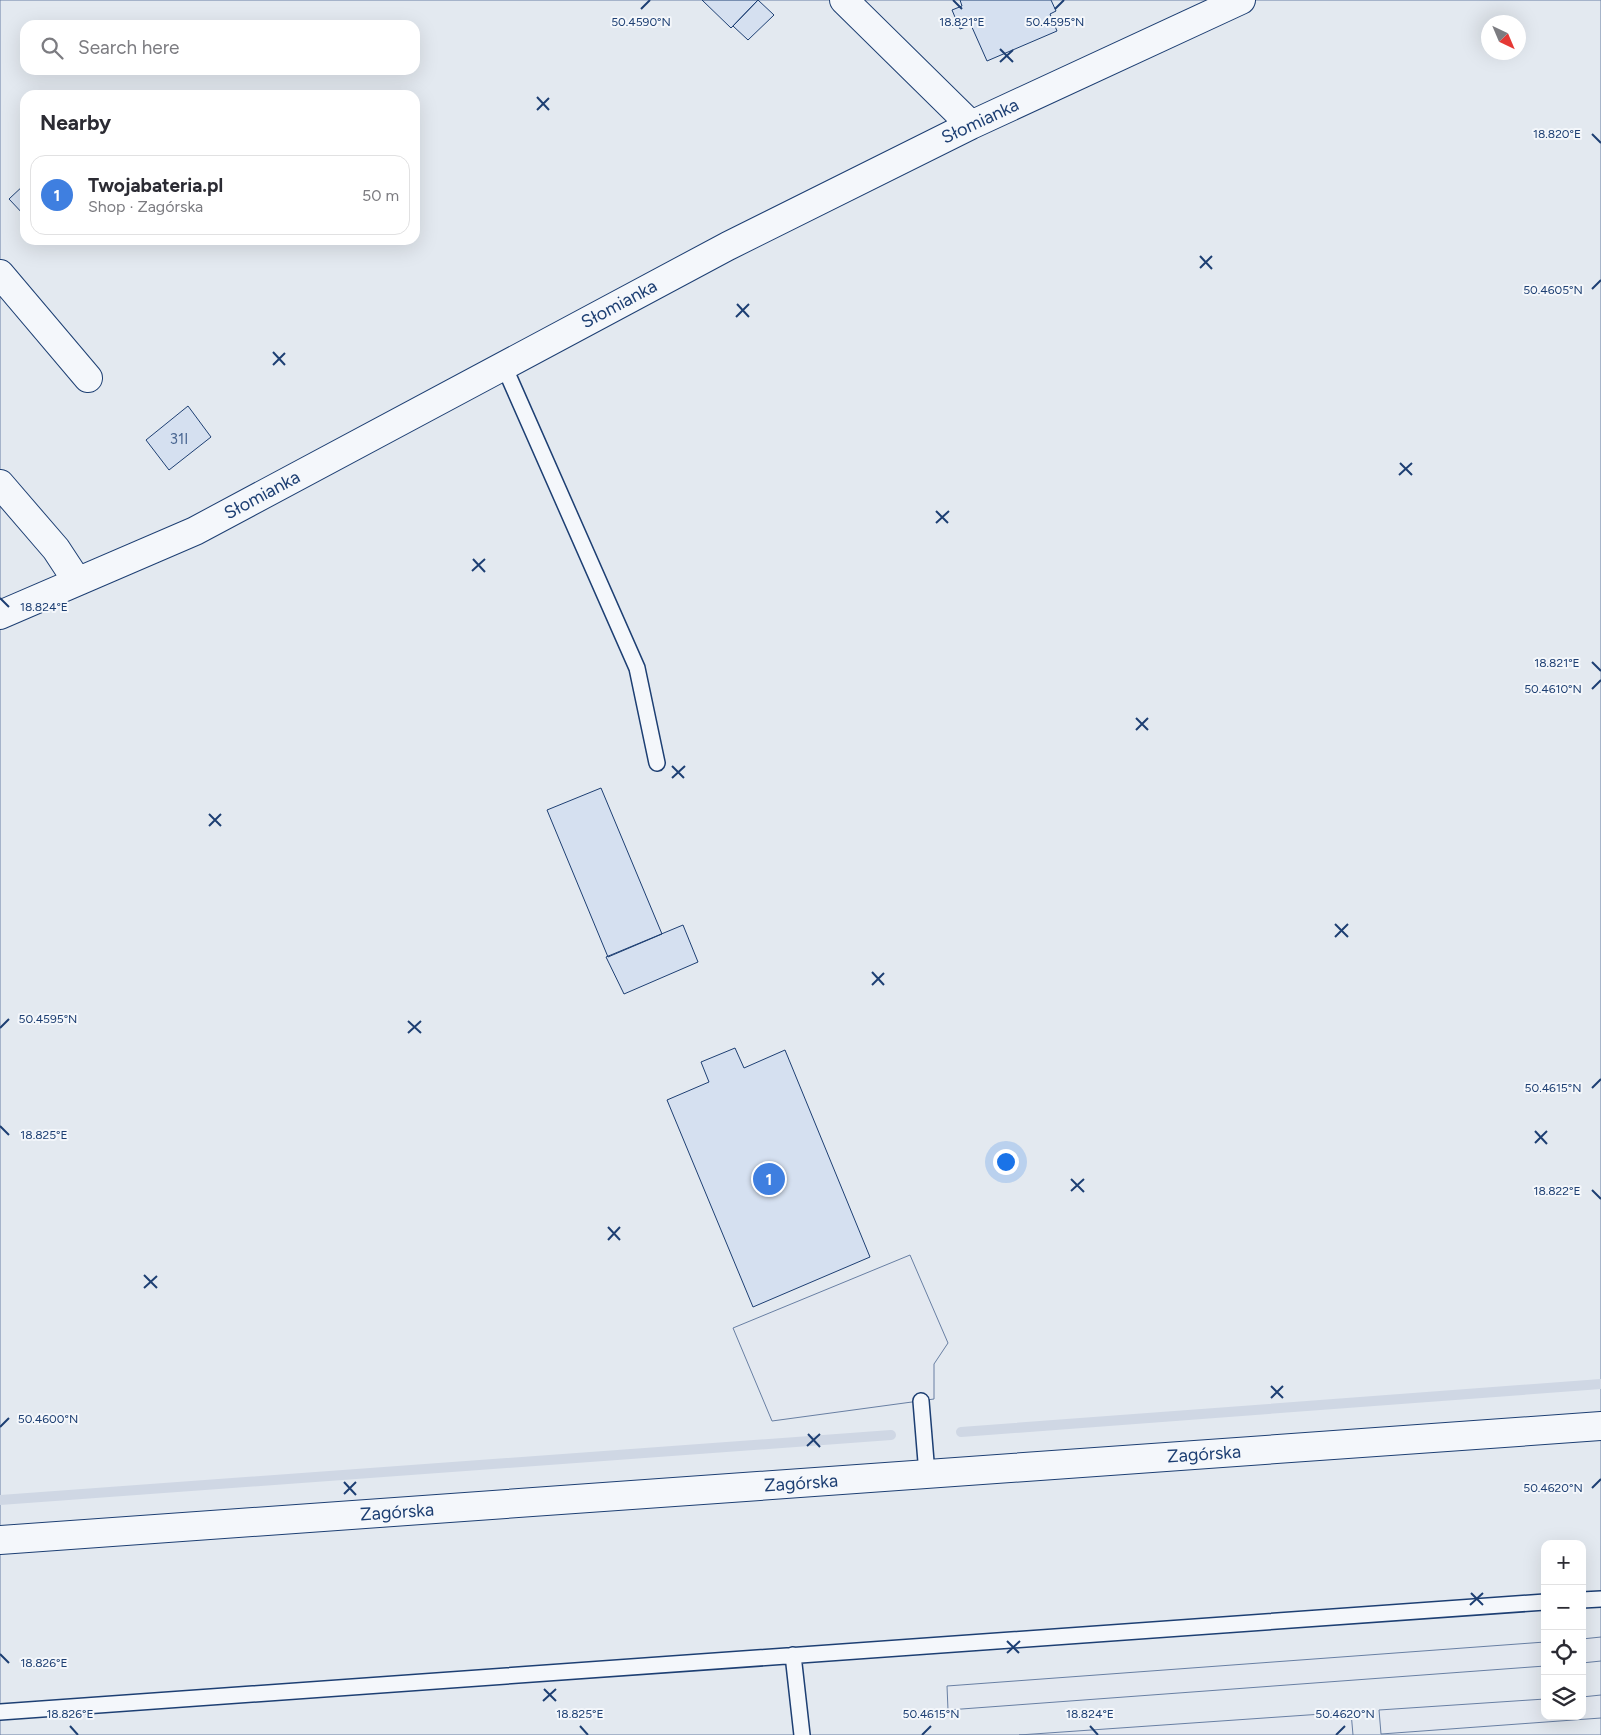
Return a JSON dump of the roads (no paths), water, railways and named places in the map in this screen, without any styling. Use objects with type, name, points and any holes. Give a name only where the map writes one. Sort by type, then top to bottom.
[{"type":"main road","points":[[844,0],[971,125]]},
{"type":"main road","name":"Słomianka","points":[[0,614],[194,531],[728,246],[971,125],[1241,0]]},
{"type":"main road","points":[[0,274],[88,378]]},
{"type":"main road","points":[[0,484],[56,549],[78,581]]},
{"type":"main road","name":"Zagórska","points":[[0,1540],[1601,1426]]},
{"type":"lane","points":[[504,366],[637,668],[657,764]]},
{"type":"lane","points":[[920,1401],[927,1474]]},
{"type":"lane","points":[[1586,1600],[1601,1598]]},
{"type":"lane","points":[[0,1712],[1541,1602]]},
{"type":"lane","points":[[793,1655],[802,1735]]},
{"type":"waterway","points":[[961,1432],[1601,1384]]},
{"type":"waterway","points":[[0,1500],[891,1435]]},
{"type":"place","name":"Twojabateria.pl","points":[[769,1179]]}]
